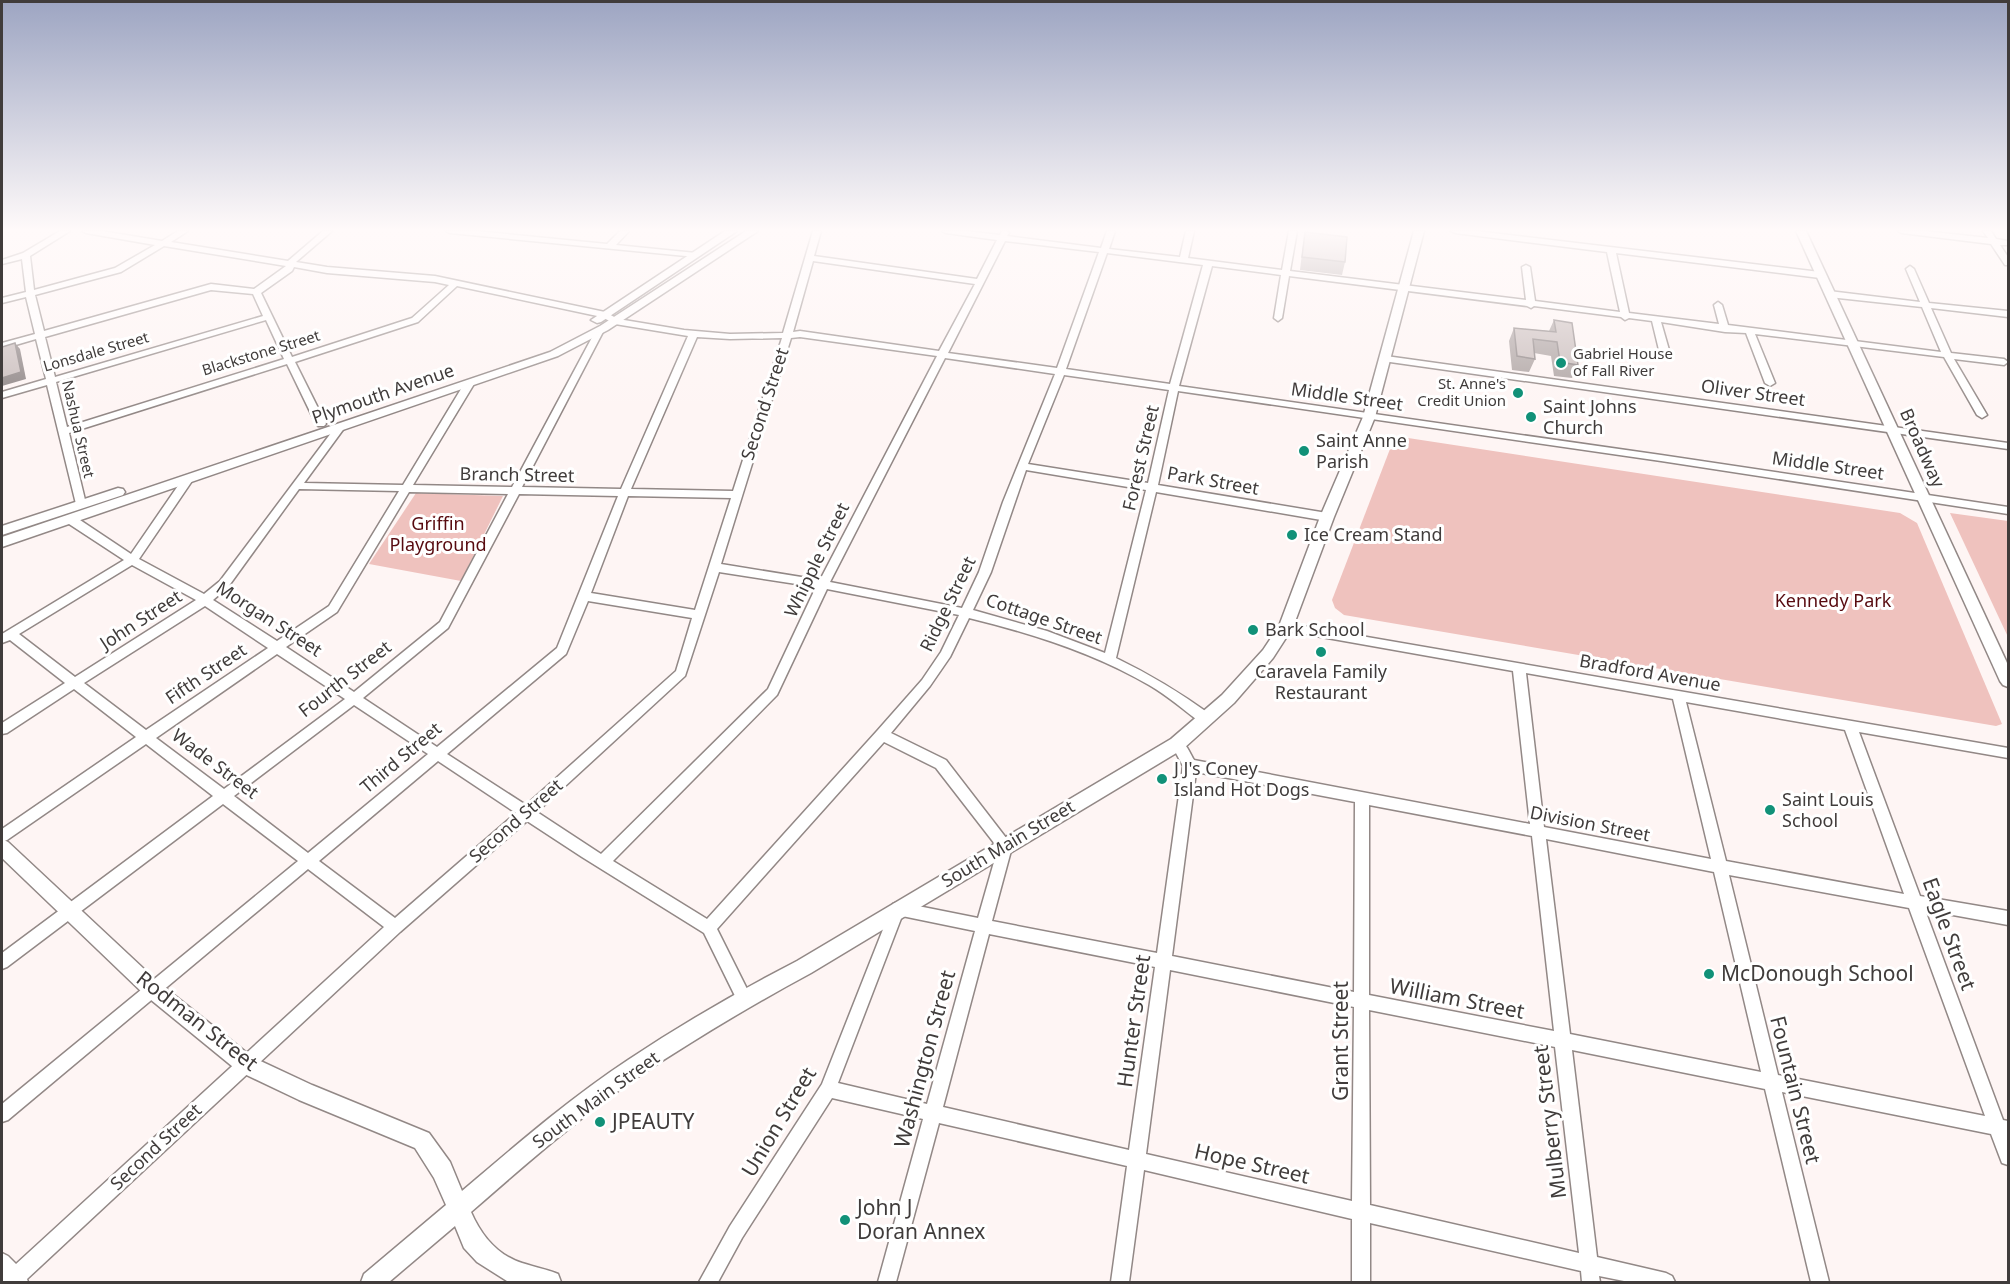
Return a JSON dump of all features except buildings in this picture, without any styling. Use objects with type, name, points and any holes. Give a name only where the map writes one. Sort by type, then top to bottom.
[{"type":"main road","name":"Plymouth Avenue","points":[[2,543],[554,354],[600,330],[610,318],[647,291]]},
{"type":"main road","name":"Plymouth Avenue","points":[[2,531],[546,348],[610,318],[655,291]]},
{"type":"main road","name":"South Main Street","points":[[372,1282],[530,1147],[634,1068],[744,999],[804,967],[1177,744],[1206,719],[1250,675],[1286,627],[1327,517],[1370,417],[1403,291]]},
{"type":"main road","name":"Broadway","points":[[1828,291],[1856,346],[1892,430],[2008,681]]},
{"type":"main road","name":"Rodman Street","points":[[2,847],[152,989],[245,1064],[306,1093],[422,1140],[442,1170],[472,1240],[485,1254],[520,1279],[550,1282]]},
{"type":"street","name":"Nashua Street","points":[[30,291],[81,504]]},
{"type":"street","points":[[2,301],[41,291]]},
{"type":"street","points":[[2,346],[197,291]]},
{"type":"street","points":[[246,291],[256,292],[321,424]]},
{"type":"street","name":"Blackstone Street","points":[[63,430],[415,320],[447,291]]},
{"type":"street","name":"Middle Street","points":[[491,291],[693,335],[728,338],[800,334],[1899,493],[1924,500],[2008,511]]},
{"type":"street","name":"Second Street","points":[[15,1281],[245,1064],[395,927],[577,769],[681,673],[800,291]]},
{"type":"street","name":"Whipple Street","points":[[603,862],[773,692],[823,585],[945,354],[976,291]]},
{"type":"street","name":"Ridge Street","points":[[710,928],[882,735],[926,683],[946,654],[985,572],[1008,502],[1060,372],[1089,291]]},
{"type":"street","name":"Forest Street","points":[[1109,661],[1164,438],[1174,388],[1191,335],[1202,291]]},
{"type":"street","points":[[1278,318],[1284,291]]},
{"type":"street","points":[[1426,291],[1725,330],[2004,362]]},
{"type":"street","points":[[1529,291],[1531,305]]},
{"type":"street","points":[[1620,291],[1625,316]]},
{"type":"street","points":[[1920,291],[1948,356],[1982,415]]},
{"type":"street","points":[[1829,294],[2008,315]]},
{"type":"street","points":[[1718,305],[1725,330]]},
{"type":"street","name":"Lonsdale Street","points":[[2,395],[268,317]]},
{"type":"street","points":[[1656,321],[1664,350]]},
{"type":"street","name":"Fourth Street","points":[[2,962],[354,699],[444,625],[600,330]]},
{"type":"street","points":[[1750,333],[1770,383]]},
{"type":"street","name":"Third Street","points":[[2,1114],[562,651],[624,494],[693,335]]},
{"type":"street","name":"Oliver Street","points":[[1386,359],[2008,446]]},
{"type":"street","name":"Fifth Street","points":[[2,836],[333,609],[469,384]]},
{"type":"street","name":"John Street","points":[[2,729],[205,600],[224,584],[340,427]]},
{"type":"street","name":"Park Street","points":[[1023,466],[1327,517]]},
{"type":"street","points":[[6,636],[132,560],[188,479]]},
{"type":"street","name":"Branch Street","points":[[298,486],[736,495]]},
{"type":"street","name":"Morgan Street","points":[[70,519],[132,560],[205,600],[525,813],[710,928]]},
{"type":"street","name":"Cottage Street","points":[[714,567],[967,612],[1076,645],[1147,678],[1206,719]]},
{"type":"street","points":[[583,596],[700,615]]},
{"type":"street","name":"Bradford Avenue","points":[[1286,627],[2008,753]]},
{"type":"street","name":"Wade Street","points":[[6,636],[76,683],[147,736],[395,927]]},
{"type":"street","name":"Mulberry Street","points":[[1519,669],[1591,1274]]},
{"type":"street","name":"Fountain Street","points":[[1679,697],[1820,1282]]},
{"type":"street","name":"Eagle Street","points":[[1850,726],[2003,1128],[2008,1157]]},
{"type":"street","points":[[882,735],[941,764],[1005,847]]},
{"type":"street","points":[[1177,744],[1190,765]]},
{"type":"street","name":"Division Street","points":[[1190,765],[1362,800],[1916,904],[2008,918]]},
{"type":"street","name":"Hunter Street","points":[[1120,1282],[1190,765]]},
{"type":"street","name":"Grant Street","points":[[1361,1282],[1362,800]]},
{"type":"street","name":"Washington Street","points":[[887,1282],[1005,847]]},
{"type":"street","name":"William Street","points":[[898,909],[2003,1128]]},
{"type":"street","name":"Union Street","points":[[708,1282],[736,1232],[828,1089],[898,909]]},
{"type":"street","points":[[710,928],[744,999]]},
{"type":"street","name":"Hope Street","points":[[828,1089],[1362,1212],[1591,1274],[1666,1282]]},
{"type":"street","points":[[2,1262],[15,1281]]},
{"type":"green space","name":"Kennedy Park","points":[[1395,436],[1900,513],[1917,523],[2002,724],[1996,726],[1344,615],[1335,608],[1332,600]]},
{"type":"green space","name":"Griffin Playground","points":[[416,493],[503,496],[461,581],[369,564]]},
{"type":"green space","points":[[1950,513],[2008,521],[2008,637]]},
{"type":"place","name":"Gabriel House of Fall River","points":[[1561,363]]},
{"type":"place","name":"St. Anne's Credit Union","points":[[1518,393]]},
{"type":"place","name":"Saint Johns Church","points":[[1531,417]]},
{"type":"place","name":"Saint Anne Parish","points":[[1304,451]]},
{"type":"place","name":"Ice Cream Stand","points":[[1292,535]]},
{"type":"place","name":"Bark School","points":[[1253,630]]},
{"type":"place","name":"Caravela Family Restaurant","points":[[1321,652]]},
{"type":"place","name":"J J's Coney Island Hot Dogs","points":[[1162,779]]},
{"type":"place","name":"Saint Louis School","points":[[1770,810]]},
{"type":"place","name":"McDonough School","points":[[1709,974]]},
{"type":"place","name":"JPEAUTY","points":[[600,1122]]},
{"type":"place","name":"John J Doran Annex","points":[[845,1220]]}]
